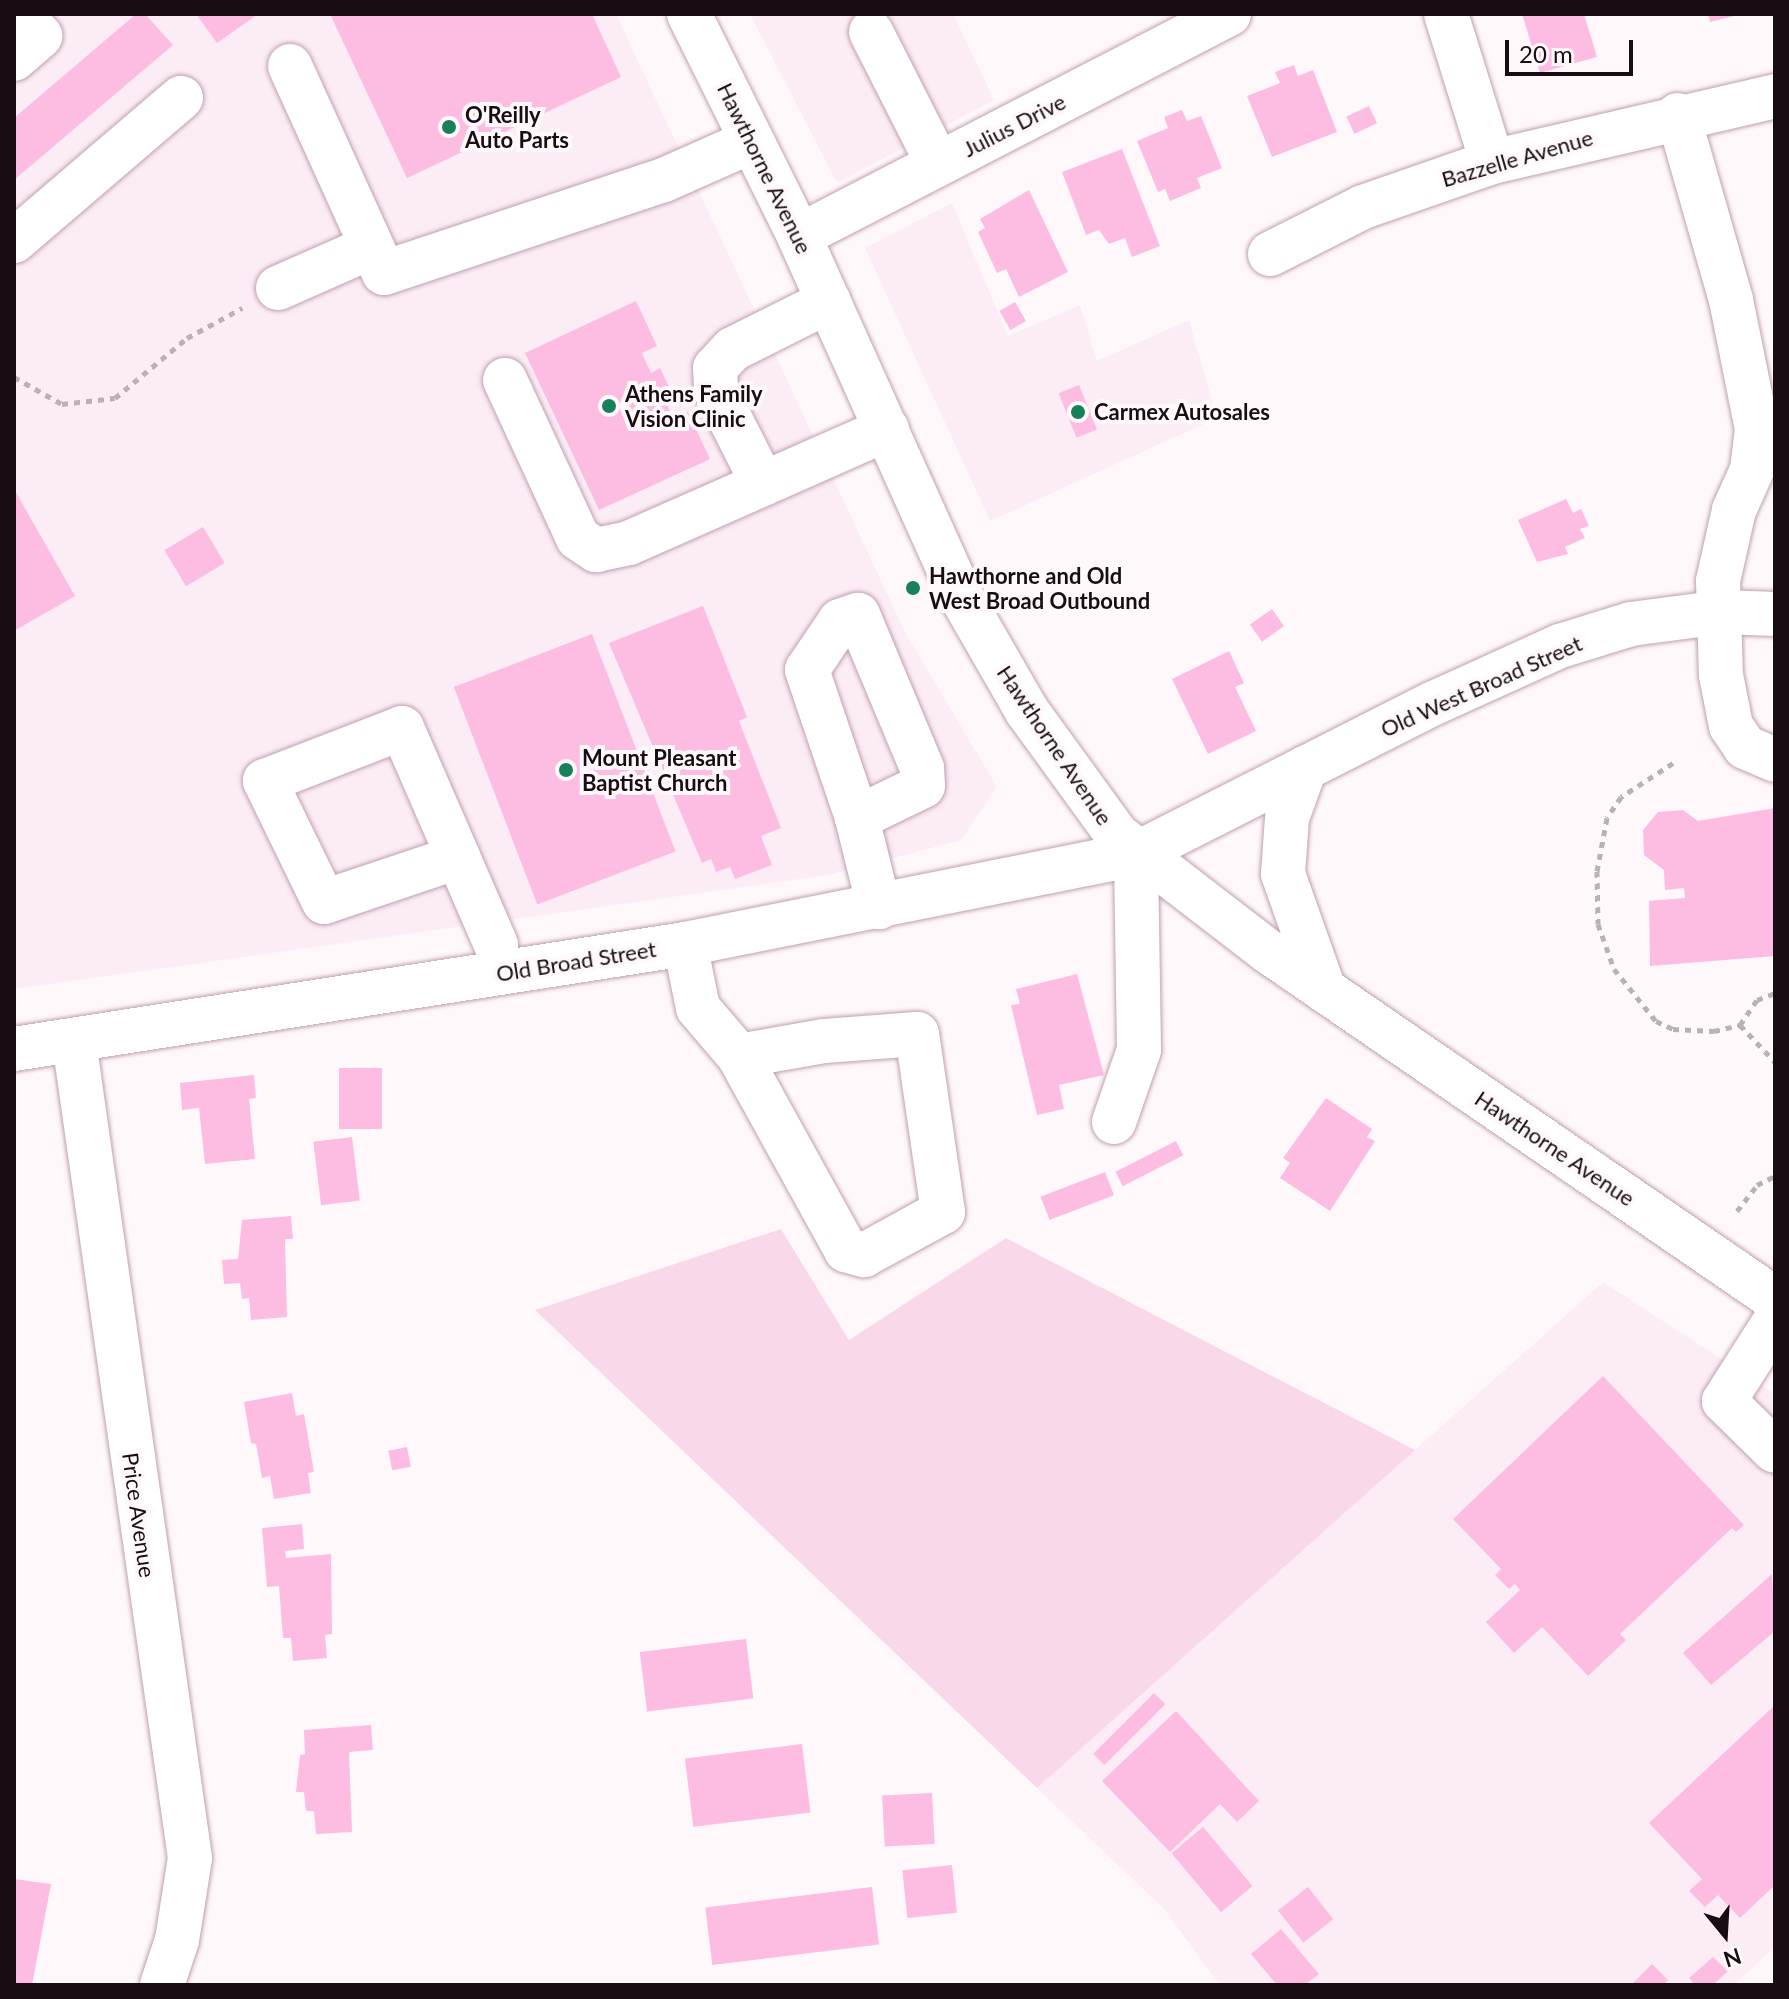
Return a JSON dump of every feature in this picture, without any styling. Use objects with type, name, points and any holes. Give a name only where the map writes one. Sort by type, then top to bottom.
[{"type":"street","points":[[14,59],[40,36],[20,14]]},
{"type":"street","name":"Hawthorne Avenue","points":[[689,14],[799,236],[962,598],[1027,711],[1089,800],[1136,854],[1324,990],[1775,1299]]},
{"type":"street","name":"Julius Drive","points":[[799,236],[1229,14]]},
{"type":"street","points":[[1446,14],[1492,162]]},
{"type":"street","points":[[871,32],[938,164]]},
{"type":"street","points":[[290,66],[384,273],[664,180],[752,141]]},
{"type":"street","name":"Bazzelle Avenue","points":[[1270,254],[1363,207],[1492,162],[1678,115],[1775,96]]},
{"type":"street","points":[[14,241],[181,98]]},
{"type":"street","points":[[1678,115],[1739,330],[1757,429],[1752,470],[1734,510],[1718,581],[1722,612],[1721,675],[1731,726],[1745,747],[1775,760]]},
{"type":"street","points":[[278,288],[371,247]]},
{"type":"street","points":[[763,484],[716,391],[715,368],[733,349],[829,301]]},
{"type":"street","points":[[505,380],[578,538],[596,550],[629,543],[887,429]]},
{"type":"street","name":"Old West Broad Street","points":[[1136,854],[1305,768],[1560,646],[1631,624],[1722,612],[1775,614]]},
{"type":"street","points":[[458,857],[324,902],[265,781],[402,728],[458,857],[496,945]]},
{"type":"street","points":[[1305,768],[1287,818],[1283,874],[1324,990]]},
{"type":"street","points":[[857,818],[879,907]]},
{"type":"street","points":[[1114,1122],[1139,1050],[1136,854]]},
{"type":"street","name":"Old Broad Street","points":[[14,1049],[685,944],[1136,854]]},
{"type":"street","points":[[685,944],[698,1008],[739,1056],[846,1250],[864,1255],[943,1212],[917,1034],[824,1041],[739,1056]]},
{"type":"street","name":"Price Avenue","points":[[74,1041],[190,1858],[177,1940],[162,1985]]},
{"type":"street","points":[[1775,1321],[1724,1401],[1775,1451]]},
{"type":"path","points":[[14,377],[62,404],[115,398],[187,338],[278,288]]},
{"type":"path","points":[[1673,763],[1621,797],[1607,818],[1597,871],[1598,924],[1614,969],[1656,1021],[1673,1029],[1714,1031],[1740,1025],[1757,1000],[1775,993]]},
{"type":"path","points":[[1740,1025],[1775,1062]]},
{"type":"path","points":[[1737,1211],[1757,1185],[1775,1176]]},
{"type":"shaded area","points":[[14,14],[616,14],[905,632],[997,787],[961,840],[829,875],[14,989]]},
{"type":"shaded area","points":[[750,14],[953,14],[994,100],[837,183]]},
{"type":"shaded area","points":[[952,203],[1008,336],[1080,305],[1097,361],[1189,320],[1217,418],[990,521],[865,248]]},
{"type":"shaded area","points":[[781,1229],[849,1340],[1006,1238],[1415,1450],[1037,1788],[535,1310]]},
{"type":"shaded area","points":[[1603,1282],[1775,1394],[1775,1947],[1734,1985],[1220,1985],[1164,1909],[1037,1788]]},
{"type":"building","points":[[136,14],[145,14],[173,45],[14,180],[14,118]]},
{"type":"building","points":[[196,14],[258,14],[217,43]]},
{"type":"building","name":"O'Reilly Auto Parts","points":[[330,14],[592,14],[621,77],[407,178]]},
{"type":"building","points":[[1522,14],[1584,14],[1597,57],[1540,73]]},
{"type":"building","points":[[1708,14],[1738,14],[1738,15],[1710,22]]},
{"type":"building","points":[[1294,65],[1298,76],[1313,70],[1337,132],[1272,157],[1247,96],[1280,83],[1275,72]]},
{"type":"building","points":[[1369,106],[1377,123],[1354,134],[1346,117]]},
{"type":"building","points":[[1182,110],[1187,121],[1201,116],[1222,168],[1197,178],[1201,188],[1170,201],[1165,189],[1158,192],[1137,141],[1168,128],[1164,117]]},
{"type":"building","points":[[1122,149],[1160,246],[1132,257],[1125,238],[1109,244],[1099,230],[1086,235],[1062,172]]},
{"type":"building","points":[[1029,190],[1068,272],[1019,297],[1006,269],[997,273],[978,232],[985,228],[980,219]]},
{"type":"building","name":"Athens Family Vision Clinic","points":[[636,301],[657,346],[642,353],[651,373],[660,368],[674,397],[665,400],[673,418],[688,412],[710,459],[599,510],[525,353]]},
{"type":"building","points":[[1015,302],[1026,321],[1010,330],[999,311]]},
{"type":"building","name":"Carmex Autosales","points":[[1079,385],[1097,430],[1077,438],[1059,393]]},
{"type":"building","points":[[14,489],[75,596],[14,631]]},
{"type":"building","points":[[1566,499],[1573,513],[1581,509],[1589,526],[1580,529],[1585,538],[1565,547],[1568,554],[1537,562],[1518,520]]},
{"type":"building","points":[[203,527],[225,563],[186,586],[164,550]]},
{"type":"building","points":[[703,606],[747,717],[739,721],[781,828],[761,836],[772,865],[735,879],[730,867],[716,872],[711,859],[702,863],[609,643]]},
{"type":"building","points":[[1272,609],[1284,626],[1262,642],[1250,624]]},
{"type":"building","name":"Mount Pleasant Baptist Church","points":[[592,634],[675,852],[537,905],[454,687]]},
{"type":"building","points":[[1229,651],[1244,683],[1235,687],[1256,731],[1208,754],[1172,679]]},
{"type":"building","points":[[1775,808],[1775,956],[1650,966],[1649,901],[1685,898],[1684,888],[1665,890],[1664,870],[1644,855],[1643,830],[1658,812],[1683,810],[1698,821]]},
{"type":"building","points":[[1077,974],[1104,1075],[1059,1085],[1064,1109],[1037,1115],[1011,1005],[1020,1004],[1016,989]]},
{"type":"building","points":[[339,1068],[382,1068],[382,1129],[339,1129]]},
{"type":"building","points":[[254,1075],[256,1098],[249,1099],[255,1159],[205,1164],[199,1108],[182,1110],[180,1083]]},
{"type":"building","points":[[1326,1098],[1372,1129],[1367,1137],[1375,1141],[1330,1211],[1280,1178],[1290,1163],[1283,1158]]},
{"type":"building","points":[[352,1137],[360,1201],[321,1205],[313,1142]]},
{"type":"building","points":[[1176,1141],[1183,1155],[1123,1186],[1115,1172]]},
{"type":"building","points":[[1105,1172],[1114,1195],[1050,1220],[1041,1197]]},
{"type":"building","points":[[291,1216],[293,1239],[285,1239],[287,1317],[251,1320],[249,1298],[242,1299],[240,1283],[224,1284],[222,1260],[238,1259],[242,1220]]},
{"type":"building","points":[[1603,1376],[1744,1525],[1736,1532],[1732,1528],[1620,1634],[1626,1640],[1588,1676],[1542,1627],[1514,1653],[1486,1622],[1520,1590],[1515,1584],[1509,1589],[1495,1575],[1501,1569],[1453,1519]]},
{"type":"building","points":[[292,1393],[296,1416],[304,1414],[314,1472],[308,1473],[311,1493],[274,1499],[270,1476],[262,1478],[256,1444],[251,1443],[244,1402]]},
{"type":"building","points":[[407,1447],[411,1467],[392,1470],[388,1451]]},
{"type":"building","points":[[302,1524],[304,1549],[285,1551],[286,1558],[331,1554],[332,1634],[325,1635],[327,1658],[293,1661],[291,1638],[283,1638],[279,1586],[267,1587],[262,1528]]},
{"type":"building","points":[[1772,1574],[1775,1631],[1711,1685],[1683,1653]]},
{"type":"building","points":[[746,1639],[753,1699],[647,1712],[640,1652]]},
{"type":"building","points":[[1154,1693],[1165,1704],[1105,1765],[1093,1754]]},
{"type":"building","points":[[1775,1705],[1775,1885],[1740,1918],[1718,1895],[1705,1907],[1689,1891],[1702,1879],[1649,1823]]},
{"type":"building","points":[[1176,1711],[1259,1801],[1237,1822],[1220,1804],[1170,1852],[1102,1781]]},
{"type":"building","points":[[371,1725],[373,1750],[349,1752],[352,1832],[316,1834],[314,1811],[306,1811],[304,1792],[296,1792],[300,1755],[305,1754],[304,1730]]},
{"type":"building","points":[[802,1744],[810,1812],[693,1827],[685,1758]]},
{"type":"building","points":[[932,1793],[935,1844],[885,1847],[882,1796]]},
{"type":"building","points":[[1203,1827],[1252,1886],[1221,1912],[1172,1853]]},
{"type":"building","points":[[952,1865],[957,1913],[907,1918],[902,1870]]},
{"type":"building","points":[[14,1879],[51,1884],[32,1985],[14,1985]]},
{"type":"building","points":[[872,1887],[879,1945],[712,1965],[705,1907]]},
{"type":"building","points":[[1308,1887],[1333,1919],[1303,1943],[1278,1910]]},
{"type":"building","points":[[1281,1929],[1319,1974],[1305,1985],[1277,1985],[1251,1954]]},
{"type":"building","points":[[1713,1957],[1728,1971],[1713,1985],[1695,1985],[1689,1978]]},
{"type":"building","points":[[1652,1964],[1668,1980],[1663,1985],[1631,1985]]},
{"type":"place","name":"O'Reilly Auto Parts","points":[[449,127]]},
{"type":"place","name":"Athens Family Vision Clinic","points":[[609,406]]},
{"type":"place","name":"Carmex Autosales","points":[[1078,412]]},
{"type":"place","name":"Hawthorne and Old West Broad Outbound","points":[[913,588]]},
{"type":"place","name":"Mount Pleasant Baptist Church","points":[[566,770]]}]
